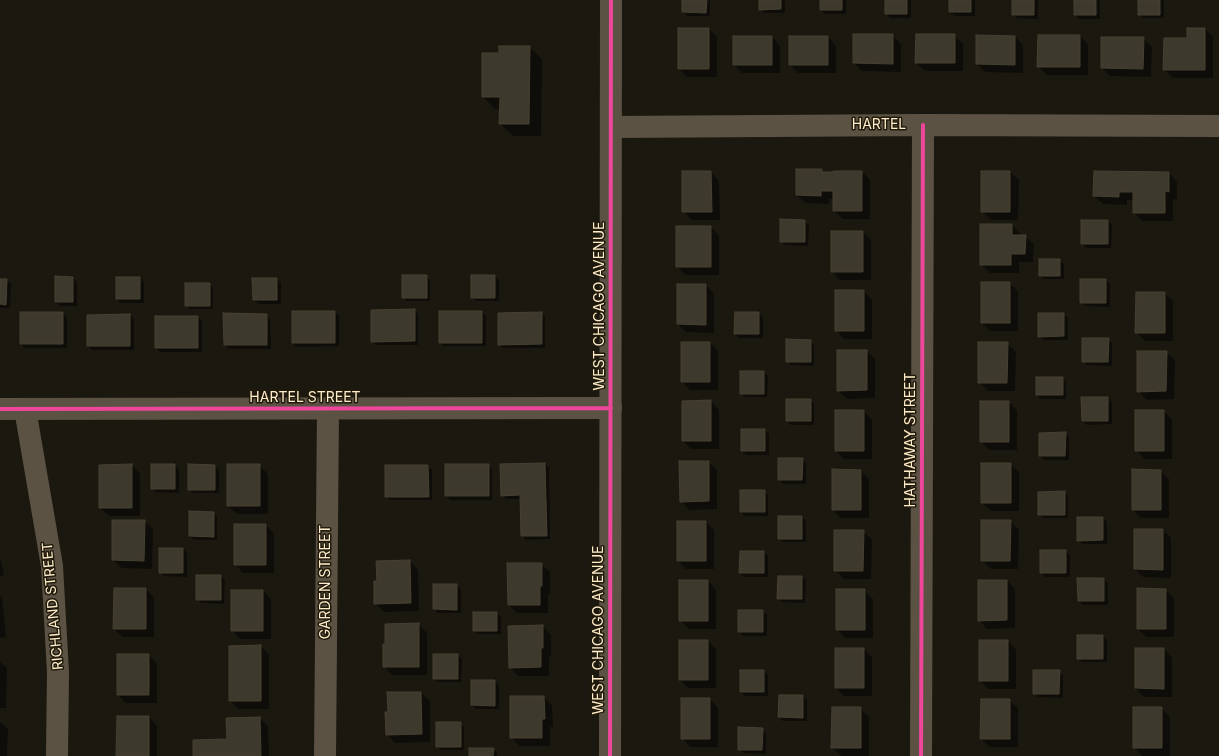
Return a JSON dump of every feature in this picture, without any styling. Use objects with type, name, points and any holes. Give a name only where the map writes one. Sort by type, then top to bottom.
[{"type":"street","name":"WEST CHICAGO AVENUE","points":[[610,756],[611,0]]},
{"type":"street","name":"HARTEL","points":[[612,127],[923,125],[1219,126]]},
{"type":"street","name":"HATHAWAY STREET","points":[[921,756],[923,125]]},
{"type":"street","name":"HARTEL STREET","points":[[0,409],[611,408]]},
{"type":"street","name":"RICHLAND STREET","points":[[26,409],[52,566],[58,672],[57,756]]},
{"type":"street","name":"GARDEN STREET","points":[[325,756],[328,409]]},
{"type":"building","points":[[682,0],[707,0],[706,13],[682,12]]},
{"type":"building","points":[[759,0],[781,0],[781,9],[759,10]]},
{"type":"building","points":[[820,0],[842,0],[842,10],[820,10]]},
{"type":"building","points":[[885,0],[907,0],[907,14],[885,14]]},
{"type":"building","points":[[949,0],[971,0],[971,12],[949,12]]},
{"type":"building","points":[[1012,0],[1034,0],[1034,15],[1012,15]]},
{"type":"building","points":[[1074,0],[1096,0],[1096,15],[1074,15]]},
{"type":"building","points":[[1138,0],[1160,0],[1160,15],[1138,15]]},
{"type":"building","points":[[678,28],[709,28],[709,69],[678,69]]},
{"type":"building","points":[[1187,28],[1205,28],[1205,70],[1163,70],[1164,38],[1187,38]]},
{"type":"building","points":[[853,34],[893,34],[893,64],[853,63]]},
{"type":"building","points":[[916,34],[955,34],[955,63],[915,63]]},
{"type":"building","points":[[976,35],[1015,36],[1015,65],[976,64]]},
{"type":"building","points":[[1038,35],[1080,35],[1080,67],[1037,67]]},
{"type":"building","points":[[733,36],[772,36],[772,65],[733,65]]},
{"type":"building","points":[[789,36],[828,36],[828,65],[789,65]]},
{"type":"building","points":[[1101,37],[1144,37],[1143,69],[1101,68]]},
{"type":"building","points":[[499,46],[530,46],[529,124],[499,124],[500,97],[482,97],[482,53],[499,53]]},
{"type":"building","points":[[796,169],[822,169],[822,172],[862,171],[862,211],[833,211],[833,191],[821,191],[821,196],[796,195]]},
{"type":"building","points":[[682,171],[711,171],[712,212],[682,212]]},
{"type":"building","points":[[981,171],[1010,171],[1010,212],[981,212]]},
{"type":"building","points":[[1094,171],[1169,172],[1169,192],[1165,191],[1165,213],[1133,213],[1133,192],[1119,192],[1119,197],[1093,196]]},
{"type":"building","points":[[780,219],[805,220],[805,242],[780,242]]},
{"type":"building","points":[[1081,220],[1108,220],[1108,244],[1081,244]]},
{"type":"building","points":[[980,224],[1012,224],[1012,235],[1026,235],[1025,254],[1011,254],[1011,265],[980,265]]},
{"type":"building","points":[[676,226],[711,226],[711,267],[676,267]]},
{"type":"building","points":[[831,231],[863,231],[863,272],[831,272]]},
{"type":"building","points":[[1039,259],[1060,259],[1060,276],[1039,276]]},
{"type":"building","points":[[402,275],[427,275],[427,298],[402,298]]},
{"type":"building","points":[[471,275],[495,275],[495,298],[471,298]]},
{"type":"building","points":[[55,276],[73,277],[73,302],[55,302]]},
{"type":"building","points":[[116,277],[140,277],[140,299],[116,299]]},
{"type":"building","points":[[252,278],[277,278],[277,300],[253,300]]},
{"type":"building","points":[[0,279],[7,279],[6,305],[0,304]]},
{"type":"building","points":[[1080,279],[1106,279],[1106,303],[1080,303]]},
{"type":"building","points":[[981,282],[1010,282],[1010,323],[981,323]]},
{"type":"building","points":[[185,283],[210,283],[210,306],[185,306]]},
{"type":"building","points":[[677,284],[706,284],[706,325],[677,324]]},
{"type":"building","points":[[835,290],[864,290],[864,331],[835,331]]},
{"type":"building","points":[[1136,292],[1165,292],[1165,333],[1135,333]]},
{"type":"building","points":[[415,309],[415,341],[371,342],[371,310]]},
{"type":"building","points":[[292,311],[335,311],[335,343],[292,343]]},
{"type":"building","points":[[439,311],[482,311],[482,343],[439,343]]},
{"type":"building","points":[[20,312],[63,312],[63,344],[20,344]]},
{"type":"building","points":[[542,312],[542,344],[498,345],[498,313]]},
{"type":"building","points":[[735,312],[759,312],[759,334],[734,334]]},
{"type":"building","points":[[223,313],[267,314],[267,345],[224,345]]},
{"type":"building","points":[[1038,313],[1064,313],[1064,336],[1038,337]]},
{"type":"building","points":[[130,314],[130,346],[87,346],[87,315]]},
{"type":"building","points":[[155,316],[198,316],[198,348],[155,348]]},
{"type":"building","points":[[1082,338],[1109,338],[1108,362],[1082,362]]},
{"type":"building","points":[[786,339],[811,340],[811,362],[786,362]]},
{"type":"building","points":[[681,342],[710,342],[710,382],[681,382]]},
{"type":"building","points":[[978,342],[1008,342],[1007,383],[978,383]]},
{"type":"building","points":[[837,350],[867,350],[867,390],[837,391]]},
{"type":"building","points":[[1137,351],[1167,351],[1166,391],[1137,392]]},
{"type":"building","points":[[740,371],[764,371],[764,394],[740,394]]},
{"type":"building","points":[[1036,377],[1063,377],[1063,395],[1036,395]]},
{"type":"building","points":[[1081,397],[1108,397],[1108,421],[1082,421]]},
{"type":"building","points":[[786,399],[811,399],[811,421],[786,421]]},
{"type":"building","points":[[711,400],[711,441],[682,441],[682,401]]},
{"type":"building","points":[[980,401],[1009,401],[1009,442],[980,442]]},
{"type":"building","points":[[835,410],[864,410],[864,451],[835,451]]},
{"type":"building","points":[[1135,410],[1164,410],[1164,451],[1135,451]]},
{"type":"building","points":[[741,429],[765,429],[765,451],[741,451]]},
{"type":"building","points":[[1066,432],[1065,456],[1039,456],[1039,433]]},
{"type":"building","points":[[778,458],[803,458],[802,480],[778,480]]},
{"type":"building","points":[[679,461],[709,461],[709,501],[680,502]]},
{"type":"building","points":[[545,463],[547,536],[521,536],[520,495],[501,496],[500,464]]},
{"type":"building","points":[[981,463],[1011,463],[1011,503],[981,503]]},
{"type":"building","points":[[132,464],[132,508],[99,508],[99,465]]},
{"type":"building","points":[[151,464],[175,464],[175,489],[151,489]]},
{"type":"building","points":[[188,464],[215,465],[215,490],[188,490]]},
{"type":"building","points":[[227,464],[260,464],[260,506],[227,506]]},
{"type":"building","points":[[445,464],[489,464],[489,496],[445,496]]},
{"type":"building","points":[[385,465],[428,465],[429,497],[385,497]]},
{"type":"building","points":[[832,469],[861,470],[861,510],[832,510]]},
{"type":"building","points":[[1132,469],[1161,470],[1161,510],[1132,510]]},
{"type":"building","points":[[740,490],[765,490],[765,512],[740,512]]},
{"type":"building","points":[[1065,491],[1065,515],[1038,515],[1038,492]]},
{"type":"building","points":[[189,511],[214,512],[214,537],[189,536]]},
{"type":"building","points":[[778,516],[802,516],[802,539],[778,539]]},
{"type":"building","points":[[1077,517],[1103,517],[1103,540],[1077,541]]},
{"type":"building","points":[[112,520],[145,520],[144,561],[112,560]]},
{"type":"building","points":[[981,520],[1011,520],[1010,561],[981,561]]},
{"type":"building","points":[[677,521],[706,521],[706,561],[677,561]]},
{"type":"building","points":[[234,524],[266,524],[266,565],[234,565]]},
{"type":"building","points":[[1134,529],[1163,529],[1163,570],[1134,569]]},
{"type":"building","points":[[834,530],[864,530],[863,571],[834,571]]},
{"type":"building","points":[[159,548],[183,548],[183,573],[159,573]]},
{"type":"building","points":[[1040,550],[1066,550],[1066,573],[1040,573]]},
{"type":"building","points":[[740,551],[764,551],[764,573],[739,573]]},
{"type":"building","points":[[410,560],[411,603],[374,604],[374,581],[377,581],[376,561]]},
{"type":"building","points":[[507,563],[542,563],[540,605],[508,605]]},
{"type":"building","points":[[196,575],[221,575],[221,600],[196,600]]},
{"type":"building","points":[[778,576],[802,576],[802,599],[777,599]]},
{"type":"building","points":[[1077,578],[1104,578],[1104,601],[1078,601]]},
{"type":"building","points":[[679,580],[708,580],[708,621],[679,621]]},
{"type":"building","points":[[978,580],[1007,580],[1007,620],[978,621]]},
{"type":"building","points":[[433,584],[457,584],[457,610],[433,609]]},
{"type":"building","points":[[114,588],[146,588],[146,629],[113,629]]},
{"type":"building","points":[[1137,588],[1166,589],[1166,629],[1137,629]]},
{"type":"building","points":[[836,589],[865,589],[865,630],[836,630]]},
{"type":"building","points":[[231,590],[263,590],[263,631],[231,631]]},
{"type":"building","points":[[738,610],[763,610],[763,632],[738,632]]},
{"type":"building","points":[[473,612],[497,612],[497,631],[473,631]]},
{"type":"building","points":[[419,623],[419,667],[383,667],[385,624]]},
{"type":"building","points":[[543,625],[541,667],[509,668],[508,626]]},
{"type":"building","points":[[1077,635],[1103,635],[1103,659],[1077,659]]},
{"type":"building","points":[[679,640],[708,640],[708,680],[679,680]]},
{"type":"building","points":[[979,640],[1008,640],[1008,681],[979,681]]},
{"type":"building","points":[[261,645],[261,701],[229,701],[229,646]]},
{"type":"building","points":[[835,648],[864,648],[864,688],[835,688]]},
{"type":"building","points":[[1135,648],[1164,648],[1164,689],[1135,688]]},
{"type":"building","points":[[117,654],[149,654],[149,695],[117,695]]},
{"type":"building","points":[[433,654],[458,654],[458,679],[433,679]]},
{"type":"building","points":[[740,670],[764,670],[764,692],[740,692]]},
{"type":"building","points":[[1033,670],[1060,670],[1059,694],[1033,694]]},
{"type":"building","points":[[471,680],[495,680],[495,706],[471,705]]},
{"type":"building","points":[[387,692],[421,692],[422,734],[386,735],[385,712],[388,712]]},
{"type":"building","points":[[779,695],[803,695],[803,718],[778,717]]},
{"type":"building","points":[[510,696],[544,696],[545,719],[542,719],[542,738],[510,738]]},
{"type":"building","points":[[681,698],[710,698],[710,739],[681,739]]},
{"type":"building","points":[[981,699],[1010,699],[1010,739],[980,739]]},
{"type":"building","points":[[832,707],[861,707],[861,748],[831,748]]},
{"type":"building","points":[[1133,707],[1162,707],[1162,748],[1133,748]]},
{"type":"building","points":[[117,716],[149,716],[149,756],[116,756]]},
{"type":"building","points":[[260,717],[261,756],[193,756],[193,740],[227,739],[226,718]]},
{"type":"building","points":[[436,722],[461,722],[461,747],[436,747]]},
{"type":"building","points":[[738,727],[763,728],[762,750],[738,750]]},
{"type":"building","points":[[469,748],[494,748],[493,756],[469,756]]},
{"type":"cycle path","points":[[610,756],[611,0]]},
{"type":"cycle path","points":[[921,756],[923,125]]},
{"type":"cycle path","points":[[0,409],[611,408]]}]
